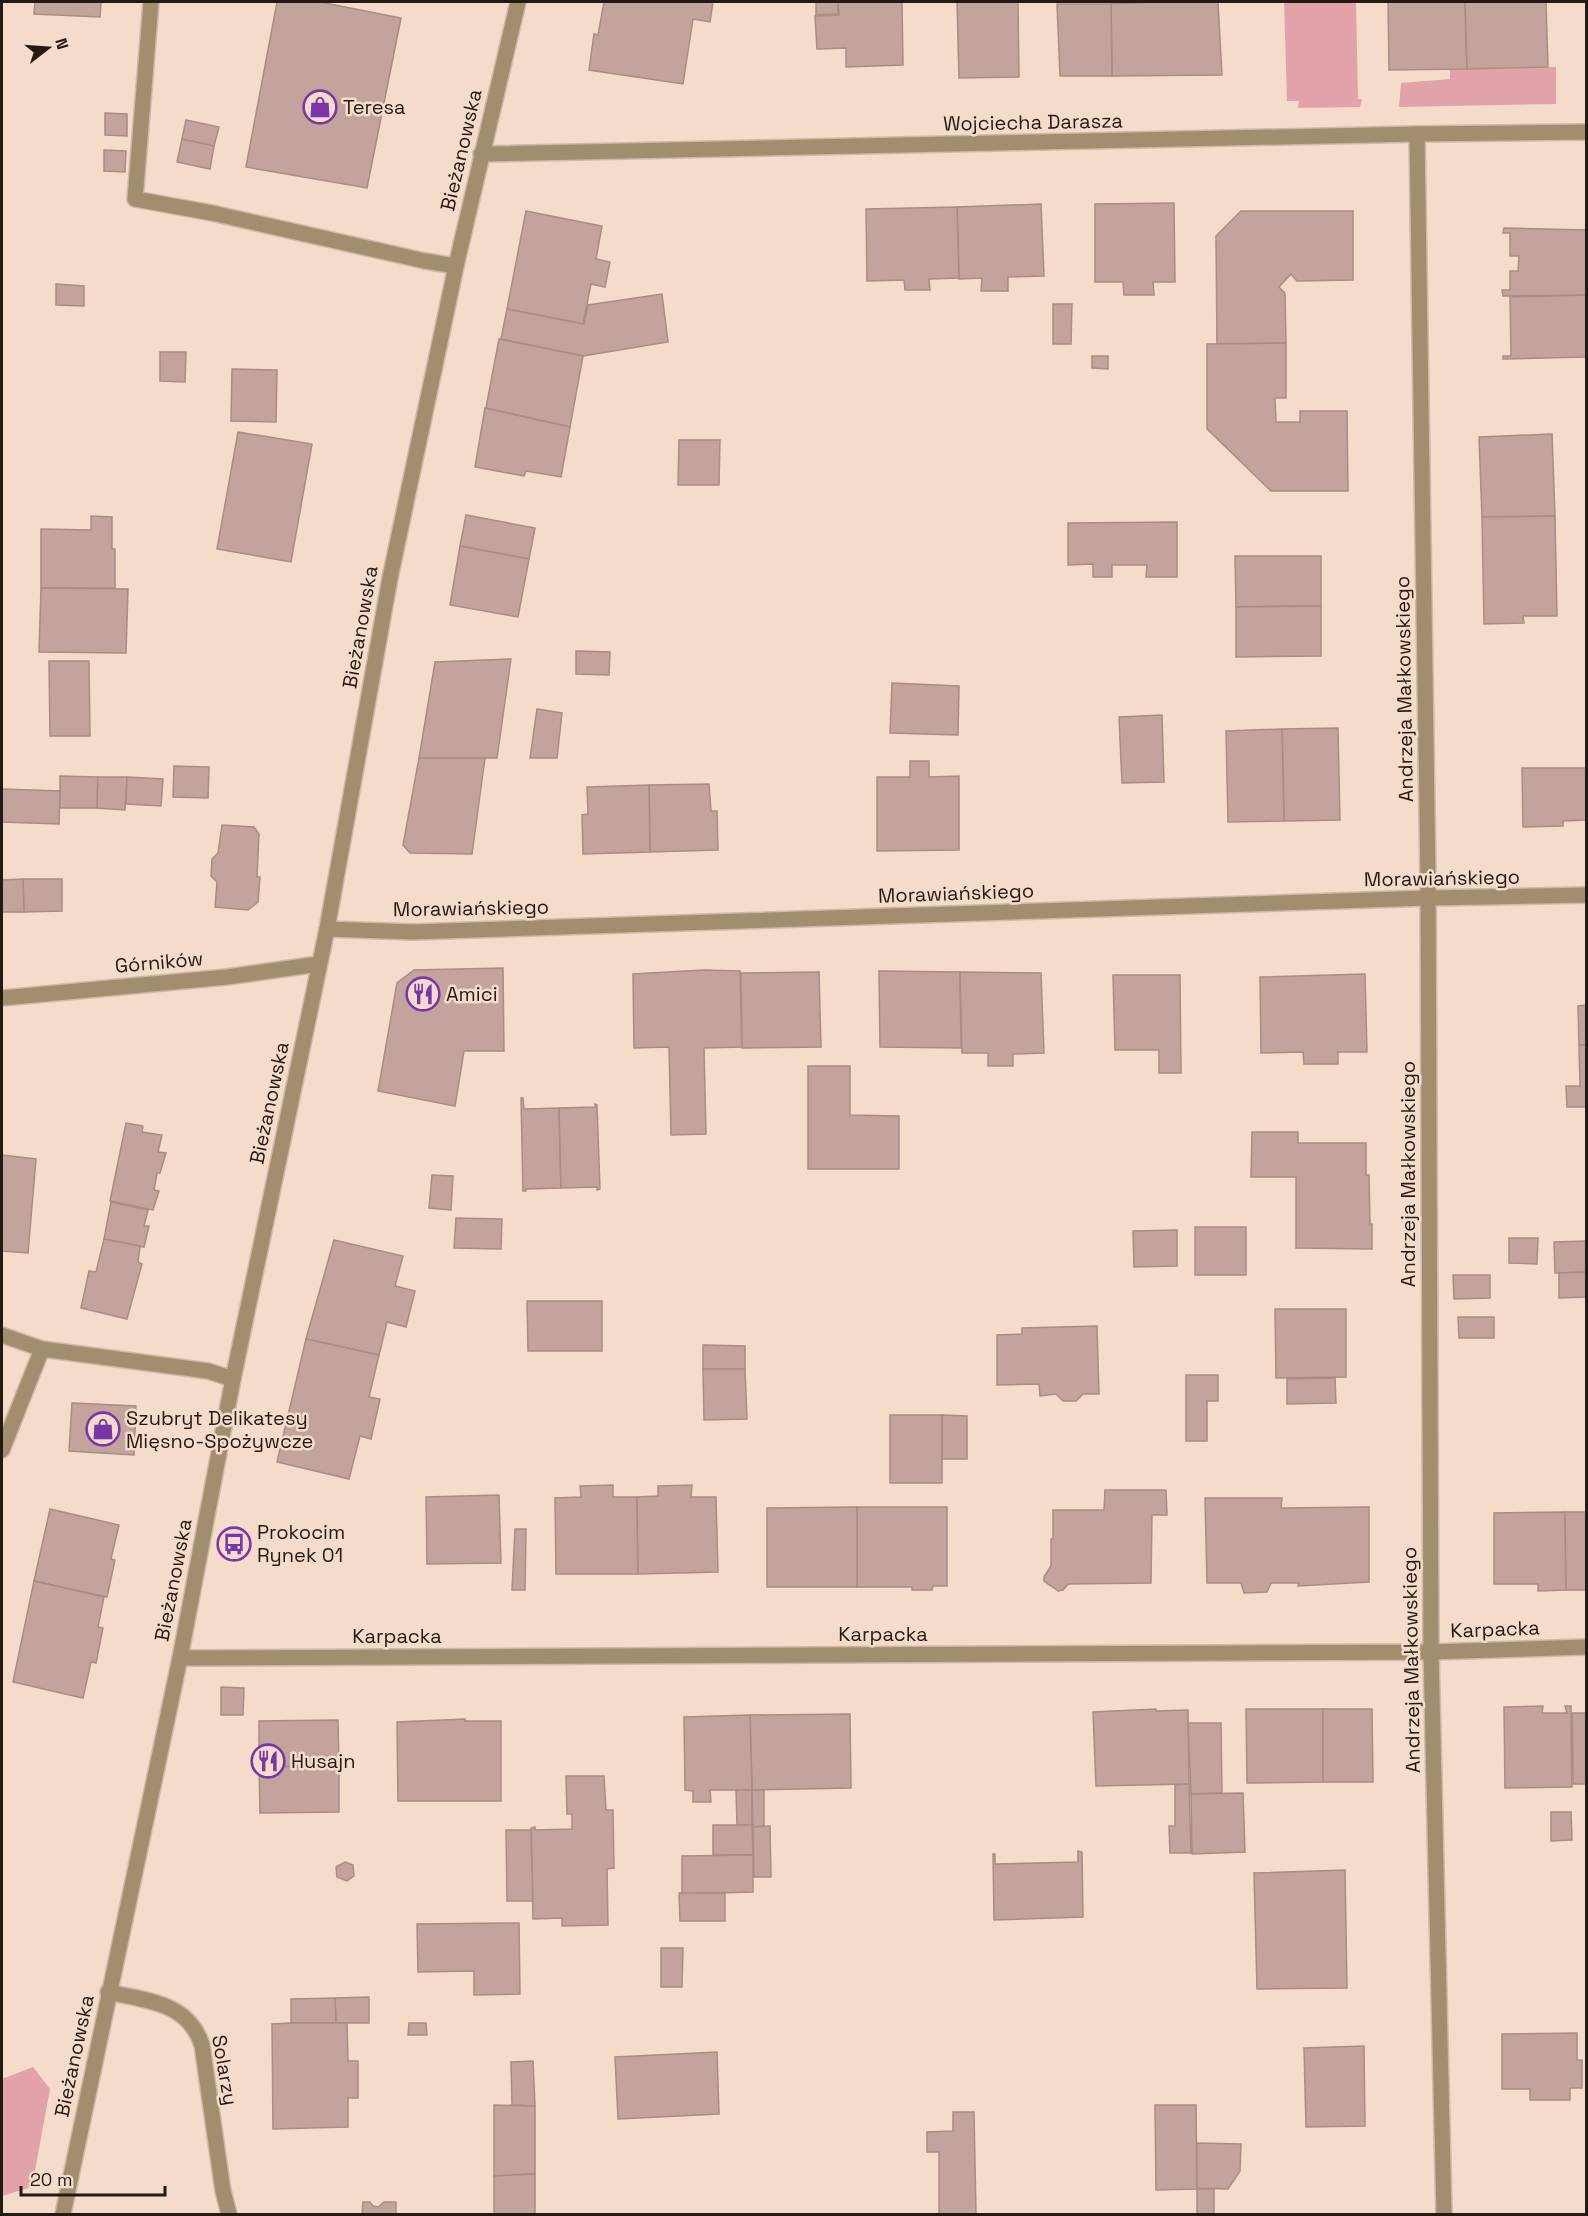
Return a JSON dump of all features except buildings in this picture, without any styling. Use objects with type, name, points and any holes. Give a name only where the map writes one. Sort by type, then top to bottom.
[{"type":"street","points":[[151,2],[135,199],[212,213],[456,266]]},
{"type":"street","name":"Bieżanowska","points":[[63,2214],[180,1658],[233,1379],[327,929],[390,578],[456,266],[518,2]]},
{"type":"street","name":"Wojciecha Darasza","points":[[481,154],[1587,132]]},
{"type":"street","name":"Andrzeja Małkowskiego","points":[[1417,134],[1428,898],[1431,1652],[1444,2214]]},
{"type":"street","name":"Morawiańskiego","points":[[327,929],[413,932],[1428,898],[1587,896]]},
{"type":"street","name":"Górników","points":[[2,998],[227,976],[319,964]]},
{"type":"street","points":[[2,1335],[42,1349],[208,1371],[233,1379]]},
{"type":"street","points":[[2,1450],[42,1349]]},
{"type":"street","name":"Karpacka","points":[[180,1658],[1431,1652],[1587,1647]]},
{"type":"street","name":"Solarzy","points":[[108,1992],[170,2007],[182,2014],[196,2028],[202,2045],[221,2183],[229,2214]]},
{"type":"shaded area","points":[[1284,2],[1356,2],[1358,99],[1362,99],[1360,107],[1298,108],[1299,101],[1287,101]]},
{"type":"shaded area","points":[[1556,67],[1556,104],[1399,107],[1401,83],[1450,79],[1450,69]]},
{"type":"shaded area","points":[[33,2067],[50,2089],[32,2187],[2,2196],[2,2079]]},
{"type":"place","name":"Teresa","points":[[320,107]]},
{"type":"place","name":"Amici","points":[[423,994]]},
{"type":"place","name":"Szubryt Delikatesy Mięsno-Spożywcze","points":[[103,1429]]},
{"type":"place","name":"Prokocim Rynek 01","points":[[234,1544]]},
{"type":"place","name":"Husajn","points":[[268,1761]]}]
